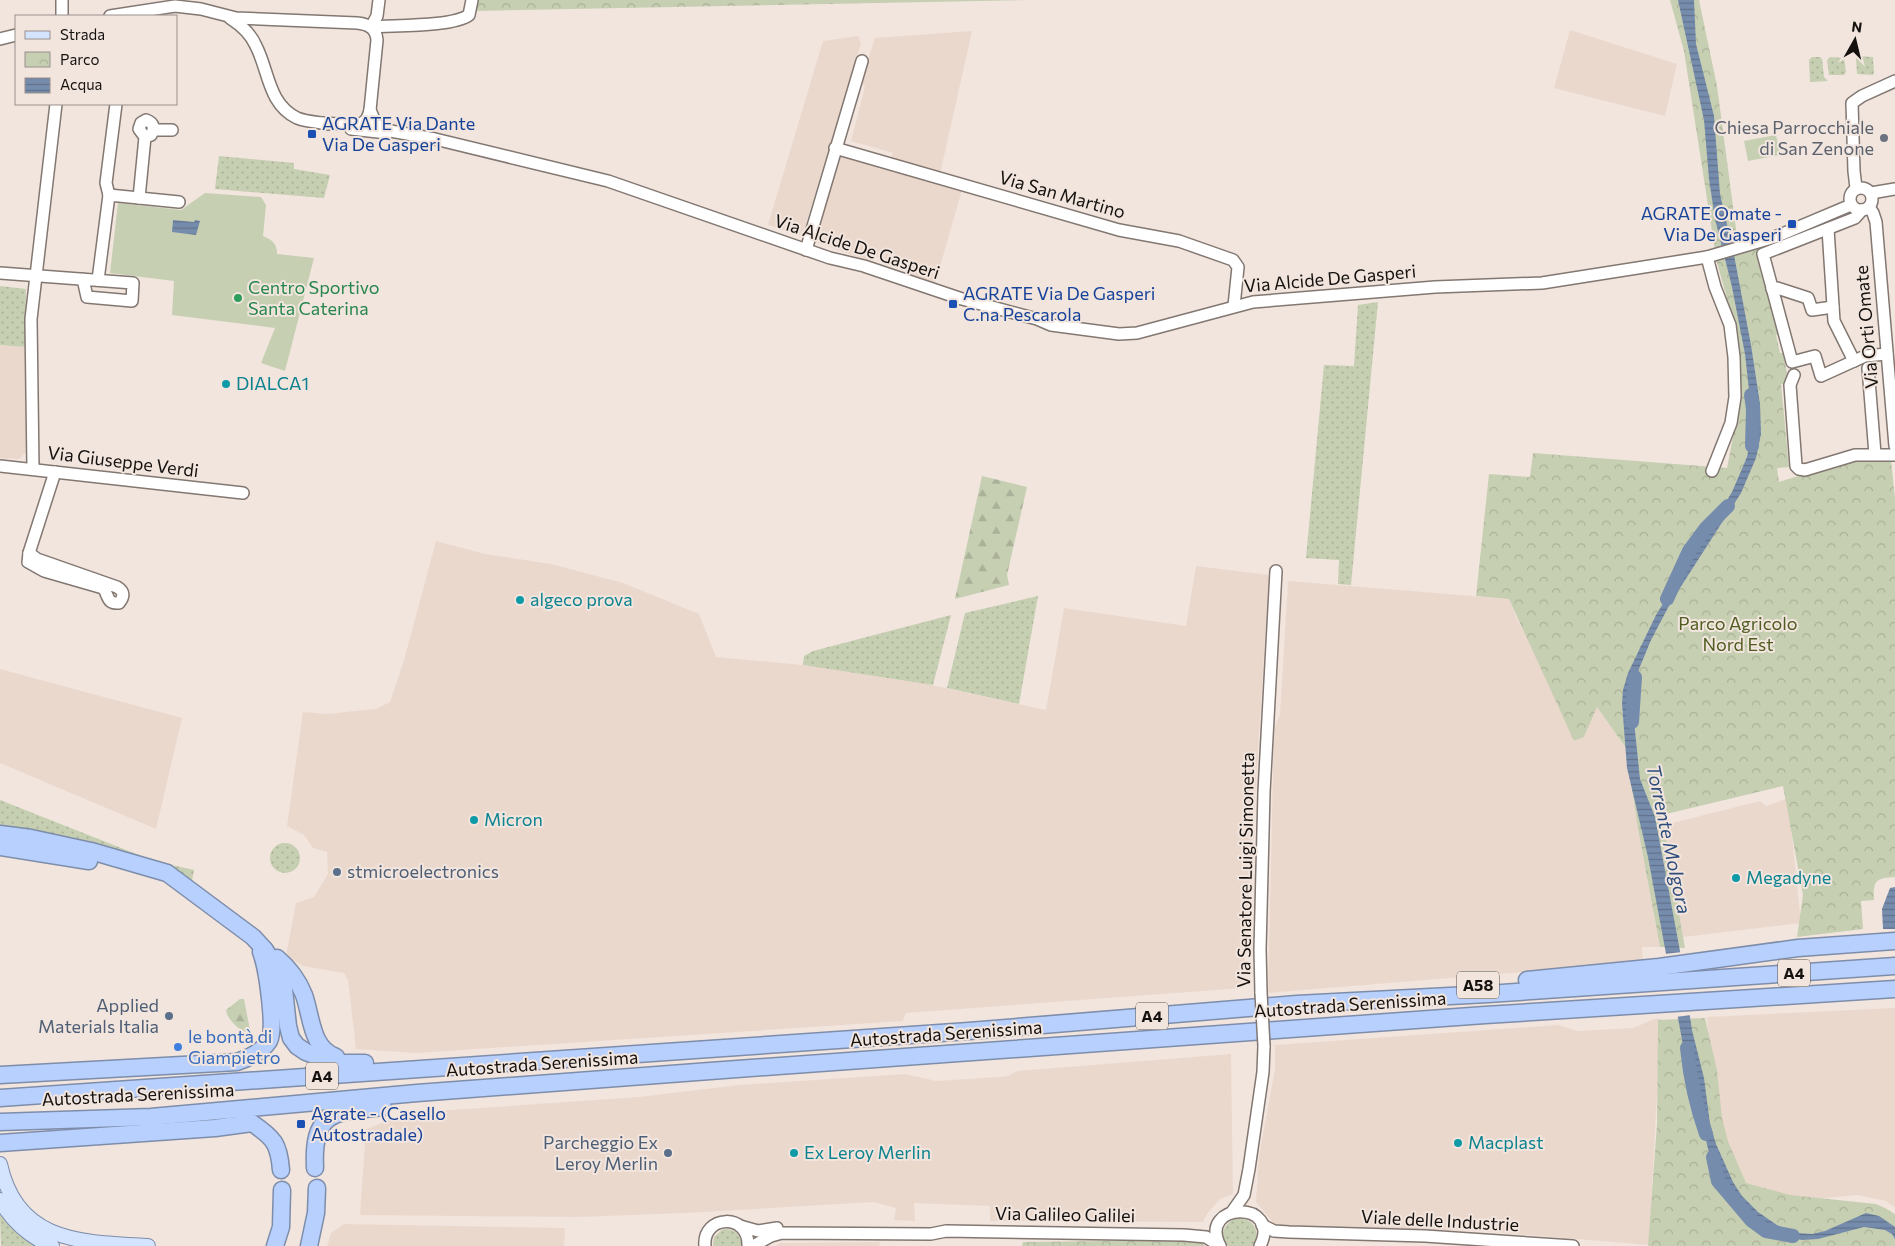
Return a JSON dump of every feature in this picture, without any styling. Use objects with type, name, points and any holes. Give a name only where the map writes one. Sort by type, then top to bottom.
[{"type":"highway","points":[[0,834],[63,845],[167,873],[253,937],[294,975],[304,995],[314,1033],[323,1050],[332,1056],[355,1064]]},
{"type":"highway","points":[[0,847],[158,870]]},
{"type":"highway","points":[[0,857],[44,854]]},
{"type":"highway","points":[[0,1075],[237,1062],[249,1058],[266,1044],[272,1029],[267,976],[262,956],[253,937]]},
{"type":"highway","points":[[1660,974],[1690,963],[1798,948],[1895,941]]},
{"type":"highway","points":[[265,950],[283,980],[288,1026],[293,1041],[302,1050],[310,1054],[334,1061],[355,1064],[644,1053]]},
{"type":"highway","name":"Autostrada Serenissima","points":[[0,1098],[969,1031],[1297,1004],[1488,994],[1660,974],[1692,979],[1895,966]]},
{"type":"highway","name":"Autostrada Serenissima","points":[[0,1122],[151,1116],[417,1093],[1485,1015],[1895,989]]},
{"type":"highway","points":[[315,1168],[316,1140],[321,1127],[330,1117],[353,1110],[408,1104],[417,1093]]},
{"type":"highway","points":[[0,1143],[215,1128],[252,1123],[269,1135],[276,1144],[279,1151],[281,1170]]},
{"type":"highway","points":[[309,1246],[316,1213],[317,1188]]},
{"type":"highway","points":[[275,1246],[281,1227],[282,1190]]},
{"type":"main road","points":[[0,1164],[5,1184],[19,1207],[49,1232],[80,1240],[148,1246]]},
{"type":"main road","points":[[0,1200],[9,1215],[20,1226],[52,1246]]},
{"type":"street","points":[[62,0],[62,15]]},
{"type":"street","points":[[371,27],[376,16],[378,0]]},
{"type":"street","points":[[125,15],[164,6],[180,6],[205,10],[230,18],[357,23],[371,27],[449,23],[462,20],[469,15],[472,0]]},
{"type":"street","points":[[230,18],[248,34],[257,47],[271,89],[279,103],[296,117],[361,130],[395,133]]},
{"type":"street","points":[[248,34],[254,25],[270,21]]},
{"type":"street","points":[[321,123],[359,124],[367,119],[370,110],[377,40],[376,34],[371,27]]},
{"type":"street","points":[[0,38],[15,35]]},
{"type":"street","points":[[806,250],[862,61]]},
{"type":"street","points":[[1861,208],[1850,196],[1856,188],[1852,103],[1895,80]]},
{"type":"street","points":[[33,469],[31,319],[56,105]]},
{"type":"street","points":[[98,280],[109,195],[106,183],[116,105]]},
{"type":"street","name":"Via Alcide De Gasperi","points":[[370,110],[377,126],[395,133],[435,139],[598,178],[830,258],[868,267],[962,299],[1074,329],[1129,335],[1234,306],[1263,300],[1542,282],[1710,256],[1775,238],[1861,208]]},
{"type":"street","points":[[139,198],[149,134],[172,130]]},
{"type":"street","name":"Via San Martino","points":[[835,148],[1119,230],[1179,241],[1233,260],[1238,267],[1234,306]]},
{"type":"street","points":[[1856,188],[1865,188],[1871,193],[1872,200],[1861,208],[1855,218],[1762,254],[1792,362],[1815,356],[1821,376],[1865,356],[1887,354]]},
{"type":"street","points":[[1871,193],[1895,189]]},
{"type":"street","points":[[109,195],[179,202]]},
{"type":"street","name":"Via Orti Omate","points":[[1861,208],[1873,213],[1876,222],[1895,446]]},
{"type":"street","points":[[1828,229],[1834,321],[1854,361]]},
{"type":"street","points":[[1710,256],[1715,287],[1730,325],[1734,357],[1735,397],[1731,423],[1712,470]]},
{"type":"street","points":[[0,273],[98,280],[133,283],[132,301],[86,297],[83,279]]},
{"type":"street","points":[[1772,289],[1777,288],[1808,298],[1812,310],[1833,307]]},
{"type":"street","name":"Via Orti Omate","points":[[1868,368],[1875,454]]},
{"type":"street","points":[[1794,375],[1790,385],[1796,466],[1799,469],[1805,470],[1855,455],[1895,455]]},
{"type":"street","name":"Via Giuseppe Verdi","points":[[0,466],[243,493]]},
{"type":"street","points":[[29,553],[37,559],[117,587],[121,589],[122,599],[118,603],[110,602],[107,599],[107,592],[103,588],[44,570],[28,562],[29,553],[55,472]]},
{"type":"street","name":"Via Senatore Luigi Simonetta","points":[[1220,1222],[1232,1212],[1244,1195],[1263,1072],[1264,1046],[1260,956],[1264,785],[1276,571]]},
{"type":"street","name":"Via Senatore Luigi Simonetta","points":[[1249,1169],[1249,1198],[1253,1215]]},
{"type":"street","points":[[1232,1212],[1242,1210],[1253,1215],[1262,1225],[1264,1234],[1260,1245]]},
{"type":"street","name":"Via Galileo Galilei","points":[[705,1246],[706,1236],[714,1225],[730,1221],[758,1231],[792,1226],[1184,1235],[1206,1237],[1220,1246]]},
{"type":"street","points":[[1220,1222],[1217,1235],[1220,1246]]},
{"type":"street","name":"Via Galileo Galilei","points":[[1184,1235],[1208,1228],[1220,1222]]},
{"type":"street","name":"Viale delle Industrie","points":[[1262,1225],[1277,1231],[1306,1233],[1425,1236],[1573,1246]]},
{"type":"street","points":[[740,1226],[748,1238],[748,1246]]},
{"type":"street","name":"Via Galileo Galilei","points":[[753,1246],[771,1236],[782,1233],[931,1234],[946,1231]]},
{"type":"street","name":"Viale delle Industrie","points":[[1260,1245],[1277,1237],[1306,1233]]},
{"type":"shaded area","points":[[1570,30],[1677,64],[1665,116],[1554,88]]},
{"type":"shaded area","points":[[972,31],[940,174],[891,158],[893,153],[851,141],[865,87],[861,81],[875,38]]},
{"type":"shaded area","points":[[858,36],[861,43],[802,236],[768,225],[823,41]]},
{"type":"shaded area","points":[[841,156],[962,190],[935,284],[907,275],[908,267],[870,255],[866,260],[813,241]]},
{"type":"shaded area","points":[[0,345],[25,347],[26,452],[19,459],[0,458]]},
{"type":"shaded area","points":[[436,541],[485,554],[551,564],[623,583],[699,614],[716,657],[803,665],[927,684],[1046,710],[1064,608],[1186,626],[1196,566],[1269,575],[1243,988],[906,1013],[903,1021],[416,1053],[356,1049],[348,980],[344,973],[303,966],[286,956],[296,903],[314,897],[328,874],[327,852],[313,848],[304,835],[287,826],[303,712],[326,714],[376,709],[390,702],[404,660]]},
{"type":"shaded area","points":[[1288,581],[1509,599],[1518,621],[1584,737],[1597,706],[1626,749],[1638,829],[1660,947],[1642,947],[1643,962],[1268,993],[1274,728],[1280,715]]},
{"type":"shaded area","points":[[0,669],[182,718],[156,829],[0,763]]},
{"type":"shaded area","points":[[1788,798],[1801,923],[1683,937],[1664,825],[1760,801],[1766,806]]},
{"type":"shaded area","points":[[1895,1008],[1895,1208],[1886,1201],[1857,1195],[1769,1204],[1741,1180],[1729,1159],[1712,1068],[1707,1017]]},
{"type":"shaded area","points":[[1654,1019],[1661,1019],[1649,1245],[1483,1231],[1275,1225],[1256,1202],[1259,1156],[1275,1069],[1275,1045],[1558,1025],[1577,1031],[1633,1028]]},
{"type":"shaded area","points":[[1231,1054],[1233,1194],[1220,1199],[1207,1214],[1203,1222],[990,1221],[990,1206],[914,1203],[915,1221],[894,1220],[896,1208],[874,1202],[686,1213],[577,1217],[360,1215],[366,1129],[408,1113],[639,1097],[739,1085],[905,1074],[936,1081],[999,1077],[1008,1076],[1017,1071]]},
{"type":"shaded area","points":[[344,1224],[565,1228],[564,1246],[327,1246],[331,1233]]},
{"type":"shaded area","points":[[880,1242],[879,1246],[776,1246],[780,1243]]},
{"type":"green space","points":[[476,0],[1028,0],[475,11]]},
{"type":"green space","name":"Parco Agricolo Nord Est","points":[[1670,0],[1699,0],[1717,86],[1738,244],[1758,239],[1784,333],[1776,335],[1780,353],[1783,353],[1789,383],[1781,384],[1789,467],[1777,468],[1779,482],[1859,457],[1891,460],[1895,499],[1895,877],[1877,881],[1874,888],[1874,900],[1861,901],[1863,929],[1797,937],[1803,895],[1783,786],[1662,815],[1685,948],[1660,947],[1638,829],[1626,748],[1597,707],[1584,737],[1574,741],[1509,599],[1476,596],[1489,474],[1530,477],[1533,453],[1727,468],[1736,422],[1735,326],[1717,263],[1684,51]]},
{"type":"green space","points":[[1858,56],[1873,57],[1873,75],[1857,74],[1856,59]]},
{"type":"green space","points":[[1812,57],[1820,57],[1822,59],[1824,77],[1828,81],[1810,82],[1809,60]]},
{"type":"green space","points":[[1830,57],[1844,58],[1846,72],[1844,75],[1829,75],[1827,60]]},
{"type":"green space","points":[[1776,135],[1780,155],[1748,161],[1744,141]]},
{"type":"green space","points":[[219,156],[294,163],[294,169],[330,175],[324,198],[215,189]]},
{"type":"green space","name":"Centro Sportivo Santa Caterina","points":[[205,193],[261,197],[266,205],[263,236],[273,242],[277,254],[314,258],[285,371],[261,363],[275,328],[172,315],[174,281],[110,273],[118,203],[181,210]]},
{"type":"green space","points":[[0,286],[26,289],[25,347],[0,345]]},
{"type":"green space","points":[[1378,302],[1351,585],[1338,584],[1339,560],[1306,558],[1324,365],[1354,366],[1358,305]]},
{"type":"green space","points":[[982,476],[1027,487],[1007,575],[1009,585],[955,599]]},
{"type":"green space","points":[[1038,596],[1019,704],[947,688],[965,613]]},
{"type":"green space","points":[[951,615],[933,685],[803,665],[804,656],[813,651]]},
{"type":"green space","points":[[0,800],[154,861],[194,870],[192,881],[180,873],[0,829]]},
{"type":"green space","points":[[285,843],[295,848],[300,858],[295,868],[285,873],[275,868],[270,858],[275,848]]},
{"type":"green space","points":[[240,999],[244,999],[250,1030],[248,1037],[247,1032],[233,1024],[226,1010]]},
{"type":"green space","points":[[1705,1018],[1717,1070],[1722,1118],[1728,1141],[1746,1183],[1790,1195],[1876,1204],[1895,1214],[1895,1246],[1648,1246],[1657,1124],[1658,1020]]},
{"type":"green space","points":[[0,1215],[10,1226],[37,1246],[1,1246]]},
{"type":"green space","points":[[1236,1218],[1247,1220],[1254,1226],[1257,1236],[1253,1246],[1226,1246],[1223,1238],[1224,1230],[1228,1223]]},
{"type":"green space","points":[[723,1229],[737,1233],[741,1246],[713,1246],[714,1237]]},
{"type":"green space","points":[[1198,1240],[1205,1246],[1022,1246],[1023,1242]]},
{"type":"water","name":"Torrente Molgora","points":[[1678,0],[1694,0],[1696,44],[1714,116],[1720,194],[1751,345],[1760,404],[1761,434],[1756,458],[1741,493],[1671,602],[1651,640],[1639,669],[1632,702],[1640,779],[1655,817],[1680,951],[1692,1030],[1704,1078],[1710,1124],[1716,1144],[1733,1182],[1742,1196],[1758,1212],[1777,1225],[1796,1233],[1812,1234],[1825,1231],[1866,1213],[1879,1216],[1895,1227],[1895,1239],[1892,1234],[1885,1230],[1864,1227],[1818,1239],[1802,1240],[1784,1236],[1760,1226],[1746,1216],[1719,1179],[1710,1157],[1683,1045],[1648,857],[1627,768],[1622,703],[1623,690],[1628,673],[1656,615],[1732,492],[1747,457],[1753,426],[1745,354],[1732,287],[1715,219],[1709,179],[1704,120]]},
{"type":"water","points":[[173,220],[200,221],[196,235],[172,232]]},
{"type":"water","points":[[1895,887],[1895,929],[1883,929],[1882,909],[1890,888]]},
{"type":"pier","points":[[1682,952],[1692,1015],[1675,1017],[1664,954]]},
{"type":"waterway","name":"Torrente Molgora","points":[[1751,395],[1753,409],[1752,446]]},
{"type":"waterway","name":"Torrente Molgora","points":[[1667,599],[1689,551],[1706,528],[1728,506]]},
{"type":"waterway","name":"Torrente Molgora","points":[[1632,722],[1635,677]]},
{"type":"waterway","name":"Torrente Molgora","points":[[1687,1048],[1694,1092],[1706,1134]]},
{"type":"waterway","name":"Torrente Molgora","points":[[1713,1157],[1718,1181],[1751,1220],[1766,1231],[1793,1236]]},
{"type":"place","name":"AGRATE Via Dante Via De Gasperi","points":[[312,134]]},
{"type":"place","name":"Chiesa Parrocchiale di San Zenone","points":[[1884,138]]},
{"type":"place","name":"AGRATE Omate - Via De Gasperi","points":[[1792,224]]},
{"type":"place","name":"Centro Sportivo Santa Caterina","points":[[238,298]]},
{"type":"place","name":"AGRATE Via De Gasperi C.na Pescarola","points":[[953,304]]},
{"type":"place","name":"DIALCA1","points":[[226,384]]},
{"type":"place","name":"algeco prova","points":[[520,600]]},
{"type":"place","name":"Micron","points":[[474,820]]},
{"type":"place","name":"stmicroelectronics","points":[[337,872]]},
{"type":"place","name":"Megadyne","points":[[1736,878]]},
{"type":"place","name":"Applied Materials Italia","points":[[169,1016]]},
{"type":"place","name":"le bontà di Giampietro","points":[[178,1047]]},
{"type":"place","name":"Agrate - (Casello Autostradale)","points":[[301,1124]]},
{"type":"place","name":"Macplast","points":[[1458,1143]]},
{"type":"place","name":"Parcheggio Ex Leroy Merlin","points":[[668,1153]]},
{"type":"place","name":"Ex Leroy Merlin","points":[[794,1153]]}]
